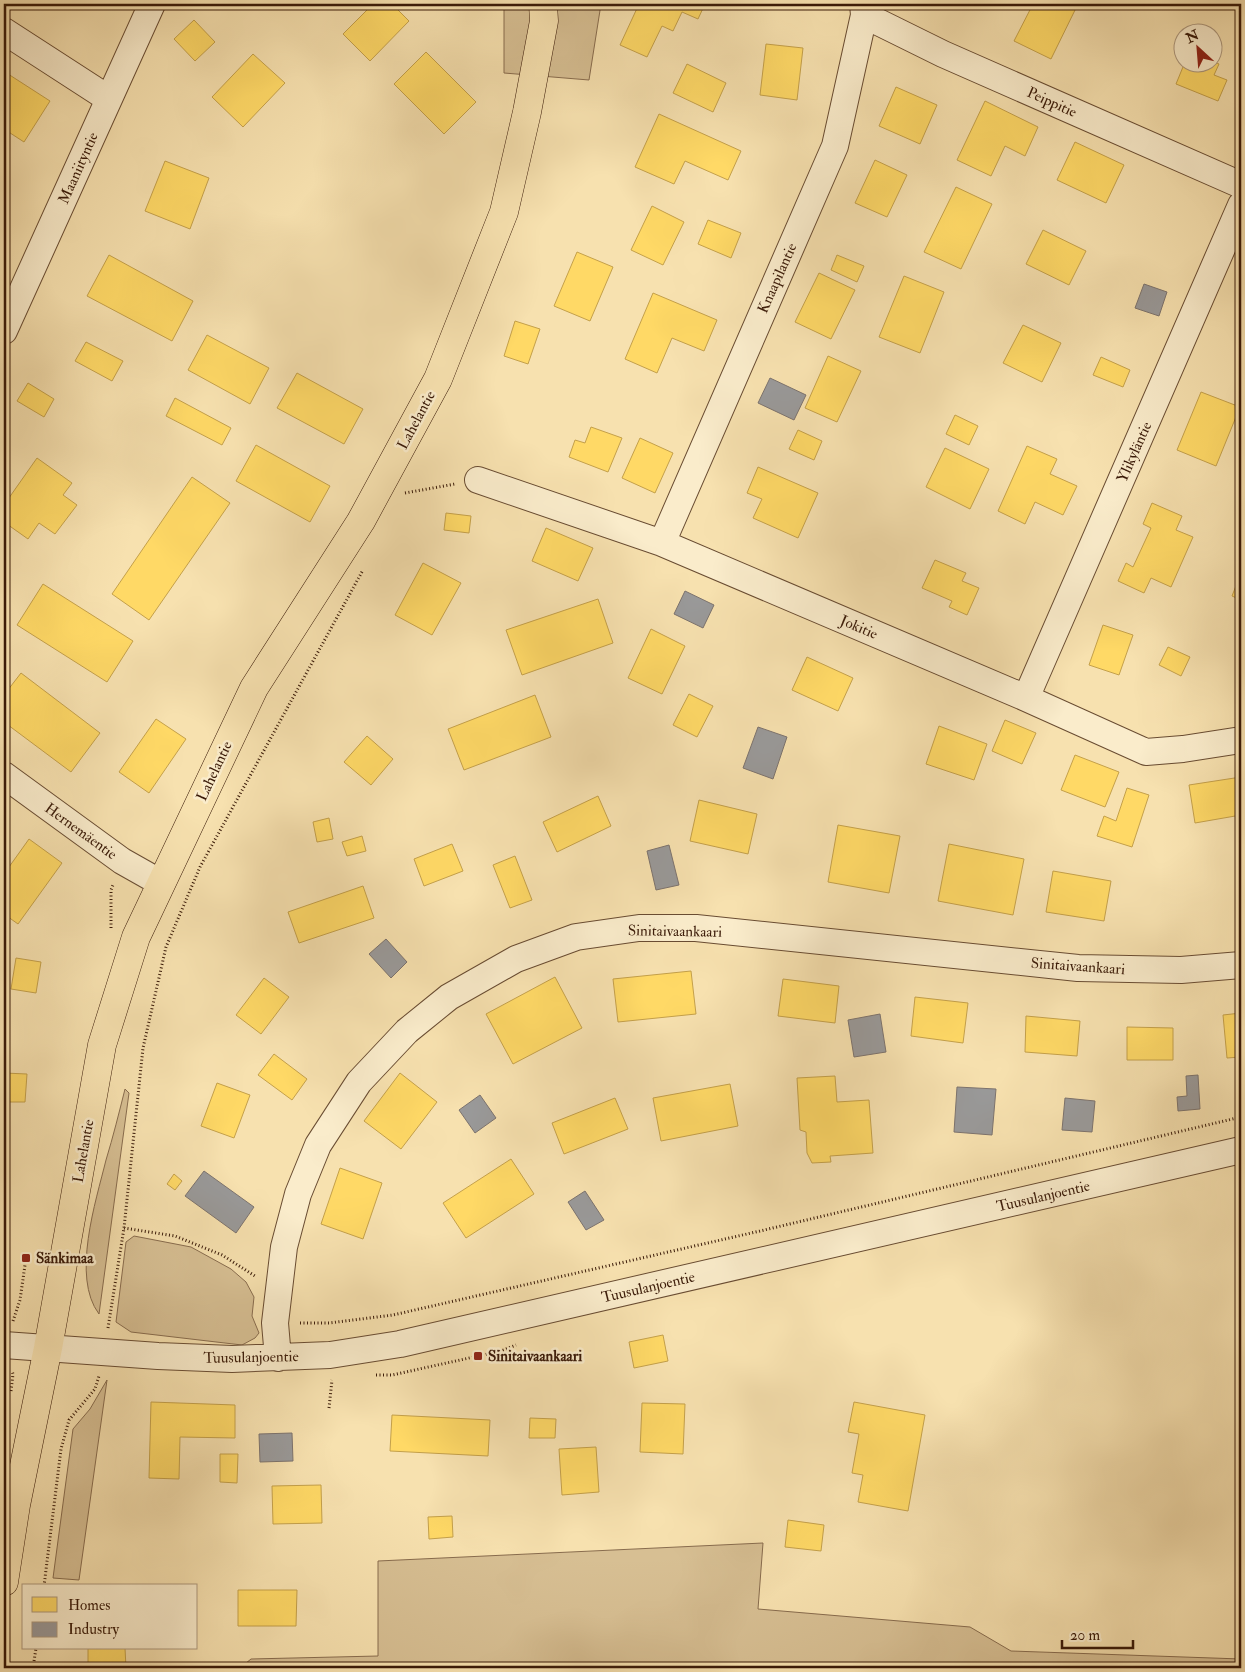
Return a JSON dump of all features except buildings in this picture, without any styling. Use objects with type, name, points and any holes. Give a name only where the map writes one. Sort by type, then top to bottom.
[{"type":"main road","name":"Lahelantie","points":[[4,1582],[16,1505],[48,1348],[102,1046],[136,936],[254,688],[361,521],[438,379],[504,212],[527,112],[544,21],[544,4]]},
{"type":"street","name":"Maaniityntie","points":[[4,332],[152,4]]},
{"type":"street","name":"Peippitie","points":[[864,9],[943,54],[1241,185]]},
{"type":"street","name":"Knaapilantie","points":[[662,543],[835,146],[864,9]]},
{"type":"street","points":[[4,31],[109,99]]},
{"type":"street","name":"Ylikyläntie","points":[[1026,698],[1241,205]]},
{"type":"street","name":"Jokitie","points":[[478,480],[662,543],[1026,698],[1146,752],[1183,750],[1241,740]]},
{"type":"street","name":"Hernemäentie","points":[[4,775],[122,861],[161,883]]},
{"type":"street","name":"Sinitaivaankaari","points":[[278,1358],[276,1323],[284,1247],[298,1194],[318,1145],[359,1082],[406,1031],[449,997],[516,959],[576,938],[639,928],[696,928],[1078,968],[1181,970],[1241,965]]},
{"type":"street","name":"Tuusulanjoentie","points":[[8,1335],[48,1348],[158,1356],[232,1359],[330,1355],[400,1344],[1241,1150]]},
{"type":"path","points":[[405,493],[478,480]]},
{"type":"path","points":[[400,502],[410,484]]},
{"type":"path","points":[[44,1584],[61,1449],[69,1420],[95,1389],[103,1351],[124,1228],[143,1048],[166,947],[200,867],[367,562]]},
{"type":"path","points":[[276,1323],[329,1323],[393,1315],[770,1229],[1241,1117]]},
{"type":"path","points":[[124,1228],[175,1236],[222,1255],[260,1279]]},
{"type":"path","points":[[8,1335],[20,1300],[26,1258]]},
{"type":"path","points":[[329,1408],[332,1377]]},
{"type":"path","points":[[33,1668],[36,1650]]},
{"type":"shaded area","points":[[504,4],[601,4],[589,80],[504,73]]},
{"type":"shaded area","points":[[125,1089],[129,1093],[99,1314],[91,1298],[87,1280],[88,1238]]},
{"type":"shaded area","points":[[134,1236],[191,1247],[231,1269],[246,1282],[254,1297],[252,1316],[259,1333],[255,1338],[242,1345],[131,1332],[116,1322],[126,1242]]},
{"type":"shaded area","points":[[107,1380],[79,1580],[53,1578],[73,1429],[90,1409]]},
{"type":"shaded area","points":[[763,1543],[758,1609],[970,1627],[1011,1651],[1241,1659],[1241,1668],[240,1668],[251,1659],[378,1656],[378,1561]]},
{"type":"place","name":"Sänkimaa","points":[[26,1258]]},
{"type":"place","name":"Sinitaivaankaari","points":[[478,1356]]}]
